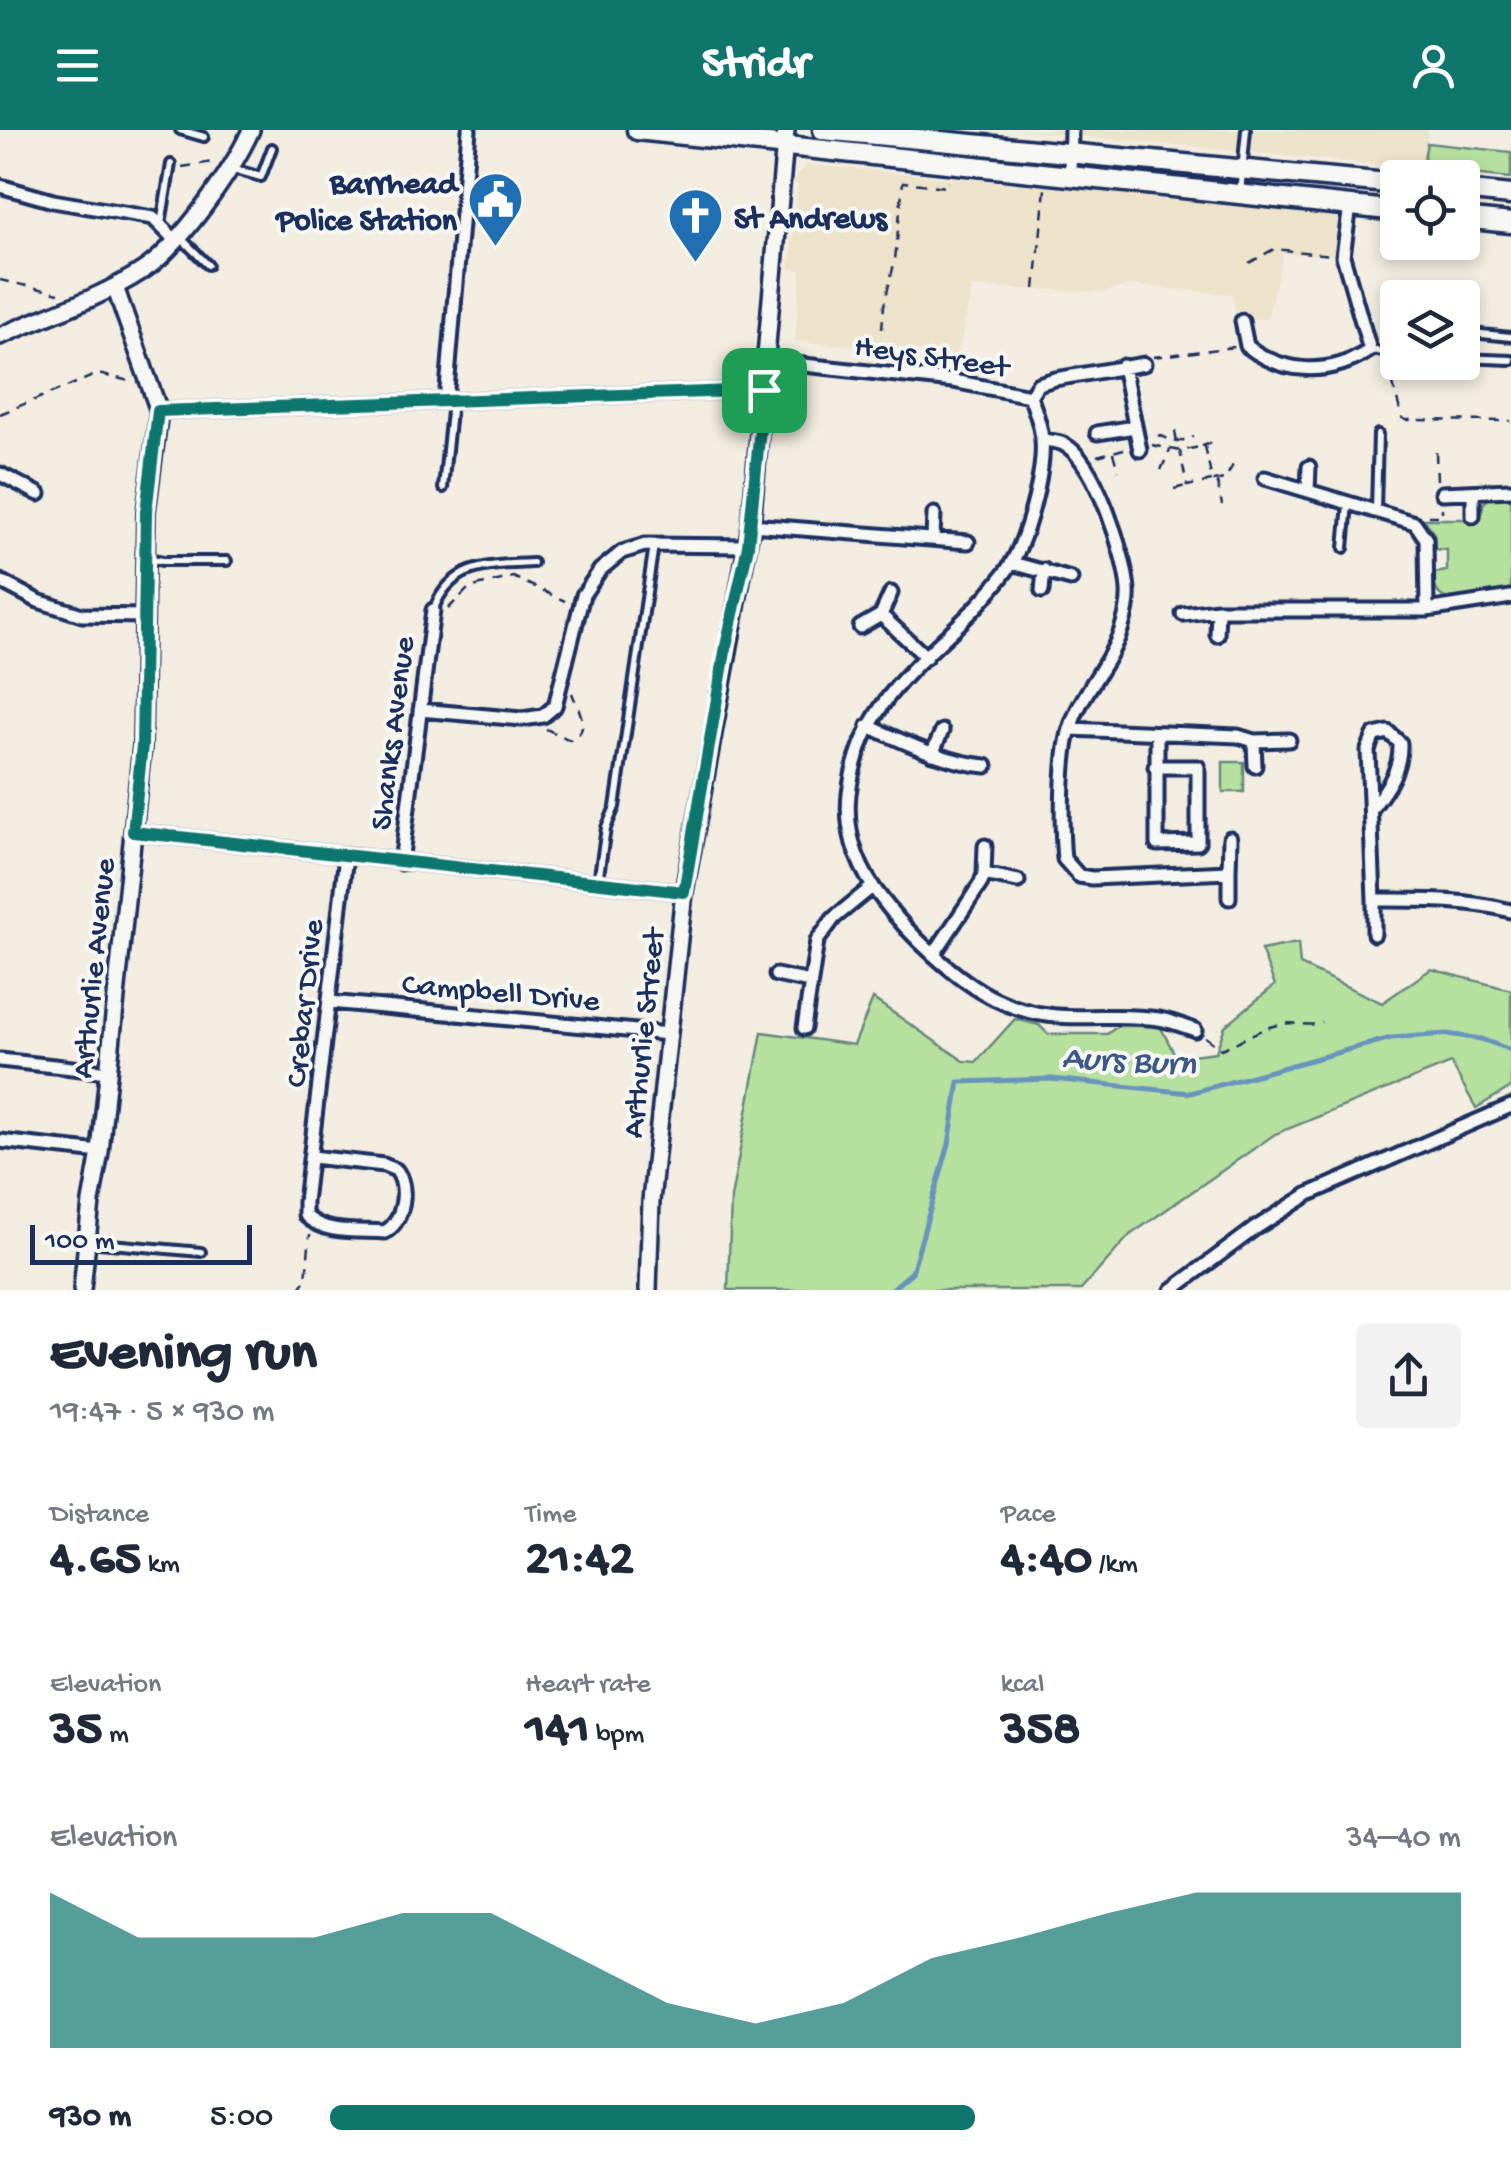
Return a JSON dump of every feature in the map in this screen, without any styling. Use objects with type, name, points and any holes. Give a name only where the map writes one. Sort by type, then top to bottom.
[{"type":"main road","points":[[636,130],[785,137],[951,162],[1380,209]]},
{"type":"main road","points":[[824,130],[1380,182]]},
{"type":"main road","points":[[1480,191],[1511,194]]},
{"type":"main road","points":[[1480,220],[1511,223]]},
{"type":"street","points":[[0,336],[115,287],[146,269],[178,239],[251,130]]},
{"type":"street","points":[[449,401],[470,130]]},
{"type":"street","points":[[1070,174],[1071,130]]},
{"type":"street","name":"Arthurlie Street","points":[[648,1290],[651,1201],[684,892],[726,646],[748,546],[785,137]]},
{"type":"street","points":[[0,186],[53,201],[153,218],[178,239]]},
{"type":"street","points":[[1242,321],[1247,346],[1266,360],[1308,368],[1333,367],[1370,350],[1343,256],[1350,206]]},
{"type":"street","points":[[115,287],[158,411],[764,390]]},
{"type":"street","name":"Heys Street","points":[[766,361],[953,381],[1030,396]]},
{"type":"street","points":[[1144,364],[1038,384],[1030,396],[1042,440],[1026,528],[1012,562],[879,706],[858,746],[848,806],[850,836],[859,865],[890,910],[934,954],[992,998],[1038,1015],[1160,1019],[1196,1030]]},
{"type":"street","points":[[1123,366],[1140,448]]},
{"type":"street","name":"Arthurlie Avenue","points":[[82,1290],[142,746],[146,512],[158,411]]},
{"type":"street","points":[[1098,433],[1134,427]]},
{"type":"street","points":[[1042,440],[1064,444],[1086,468],[1106,511],[1128,588],[1121,632],[1070,729],[1063,852],[1070,868],[1079,876],[1092,878],[1229,872]]},
{"type":"street","points":[[1308,491],[1309,466]]},
{"type":"street","points":[[0,474],[39,494]]},
{"type":"street","points":[[1265,478],[1415,522],[1426,540],[1428,610]]},
{"type":"street","points":[[1442,493],[1511,490]]},
{"type":"street","points":[[1473,492],[1473,516]]},
{"type":"street","points":[[933,538],[934,514]]},
{"type":"street","points":[[750,525],[968,542]]},
{"type":"street","points":[[420,710],[522,719],[542,716],[555,706],[583,595],[600,570],[622,552],[654,544],[748,546]]},
{"type":"street","points":[[1012,562],[1071,578]]},
{"type":"street","points":[[1042,591],[1044,570]]},
{"type":"street","points":[[0,582],[38,601],[82,615],[145,616]]},
{"type":"street","points":[[860,627],[881,614],[891,593]]},
{"type":"street","points":[[1183,614],[1218,610],[1428,610],[1511,597]]},
{"type":"street","points":[[1217,635],[1218,610]]},
{"type":"street","points":[[881,614],[926,657]]},
{"type":"street","name":"Shanks Avenue","points":[[402,863],[432,616]]},
{"type":"street","points":[[868,726],[932,754],[986,766]]},
{"type":"street","points":[[1070,729],[1289,740]]},
{"type":"street","points":[[932,754],[942,731]]},
{"type":"street","points":[[1372,807],[1388,786],[1400,758],[1400,742],[1388,732],[1374,736],[1368,750],[1374,934]]},
{"type":"street","points":[[1155,768],[1198,767],[1198,843],[1157,844],[1155,768],[1157,734]]},
{"type":"street","points":[[1254,741],[1255,766]]},
{"type":"street","points":[[133,832],[684,892]]},
{"type":"street","points":[[1229,898],[1230,838]]},
{"type":"street","points":[[934,954],[984,874],[984,846]]},
{"type":"street","name":"Crebar Drive","points":[[314,1224],[306,1215],[346,856]]},
{"type":"street","points":[[984,874],[1018,881]]},
{"type":"street","points":[[804,1028],[817,941],[825,928],[872,886]]},
{"type":"street","points":[[1374,900],[1440,900],[1488,905],[1511,912]]},
{"type":"street","points":[[776,976],[810,982]]},
{"type":"street","name":"Campbell Drive","points":[[330,1002],[668,1034]]},
{"type":"street","points":[[0,1060],[108,1072]]},
{"type":"street","points":[[1172,1290],[1208,1261],[1309,1194],[1511,1106]]},
{"type":"street","points":[[0,1142],[100,1152]]},
{"type":"street","points":[[312,1158],[384,1165],[396,1170],[403,1183],[397,1221],[385,1232],[314,1224]]},
{"type":"lane","points":[[180,130],[204,137]]},
{"type":"lane","points":[[1240,194],[1246,130]]},
{"type":"lane","points":[[224,165],[261,177],[272,148]]},
{"type":"lane","points":[[160,226],[171,166]]},
{"type":"lane","points":[[178,239],[208,265]]},
{"type":"lane","points":[[1480,334],[1511,337]]},
{"type":"lane","points":[[1370,350],[1380,352]]},
{"type":"lane","points":[[1480,359],[1511,360]]},
{"type":"lane","points":[[443,488],[449,401]]},
{"type":"lane","points":[[1376,510],[1378,434]]},
{"type":"lane","points":[[1344,548],[1348,502]]},
{"type":"lane","points":[[597,884],[606,828],[615,806],[654,544]]},
{"type":"lane","points":[[146,558],[162,562],[226,561]]},
{"type":"lane","points":[[432,616],[446,586],[466,570],[532,563]]},
{"type":"lane","points":[[87,1242],[201,1252]]},
{"type":"path","points":[[882,329],[895,260],[903,182],[948,186],[951,162]]},
{"type":"path","points":[[171,166],[224,165]]},
{"type":"path","points":[[1034,289],[1046,172]]},
{"type":"path","points":[[1249,264],[1274,249],[1343,256]]},
{"type":"path","points":[[0,280],[60,294],[67,307]]},
{"type":"path","points":[[1144,364],[1153,357],[1247,346]]},
{"type":"path","points":[[0,414],[98,374],[152,386]]},
{"type":"path","points":[[1392,380],[1402,418],[1511,421]]},
{"type":"path","points":[[1175,432],[1187,486]]},
{"type":"path","points":[[1158,434],[1177,442],[1192,437]]},
{"type":"path","points":[[1097,456],[1148,444],[1179,450],[1214,442]]},
{"type":"path","points":[[1201,447],[1205,446],[1222,505]]},
{"type":"path","points":[[1161,470],[1170,449]]},
{"type":"path","points":[[1113,452],[1118,471]]},
{"type":"path","points":[[1415,522],[1426,516],[1442,516],[1436,452]]},
{"type":"path","points":[[1208,462],[1218,458]]},
{"type":"path","points":[[1174,488],[1226,479],[1233,465]]},
{"type":"path","points":[[432,616],[469,588],[512,577],[580,607]]},
{"type":"path","points":[[522,719],[570,740],[577,737],[584,727],[583,720],[565,677]]},
{"type":"path","points":[[1196,1030],[1221,1048],[1284,1023],[1314,1026],[1322,1022]]},
{"type":"path","points":[[299,1290],[306,1280],[309,1237],[314,1224]]},
{"type":"shaded area","points":[[1018,130],[1429,130],[1424,160],[1380,160],[1380,165]]},
{"type":"shaded area","points":[[806,165],[1312,211],[1336,218],[1341,227],[1338,255],[1283,254],[1267,319],[1237,318],[1232,294],[1129,285],[1105,292],[972,287],[958,354],[795,341],[801,270],[790,268],[798,185],[795,184],[796,176]]},
{"type":"green space","points":[[1427,143],[1511,152],[1511,178],[1480,175],[1480,160],[1424,160]]},
{"type":"green space","points":[[1489,498],[1511,498],[1511,590],[1447,599],[1436,589],[1434,573],[1447,571],[1447,550],[1435,549],[1434,534],[1424,519],[1481,519],[1483,504]]},
{"type":"green space","points":[[1223,762],[1244,762],[1244,792],[1223,792]]},
{"type":"green space","points":[[1298,943],[1300,965],[1382,1003],[1431,969],[1511,990],[1511,1087],[1476,1108],[1451,1063],[1275,1134],[1130,1235],[1081,1290],[728,1290],[731,1198],[762,1032],[854,1045],[873,999],[964,1061],[976,1062],[1015,1019],[1039,1025],[1048,1034],[1107,1034],[1118,1026],[1160,1026],[1176,1057],[1216,1052],[1225,1026],[1275,985],[1261,950]]},
{"type":"waterway","name":"Aurs Burn","points":[[891,1290],[912,1272],[949,1144],[959,1082],[1052,1079],[1190,1093],[1391,1038],[1447,1034],[1481,1039],[1511,1050]]},
{"type":"place","name":"Barrhead Police Station","points":[[496,248]]},
{"type":"place","name":"St Andrews","points":[[695,265]]},
{"type":"route","points":[[764,390],[748,546],[726,646],[684,892],[133,832],[142,746],[146,512],[158,411],[764,390]]}]
